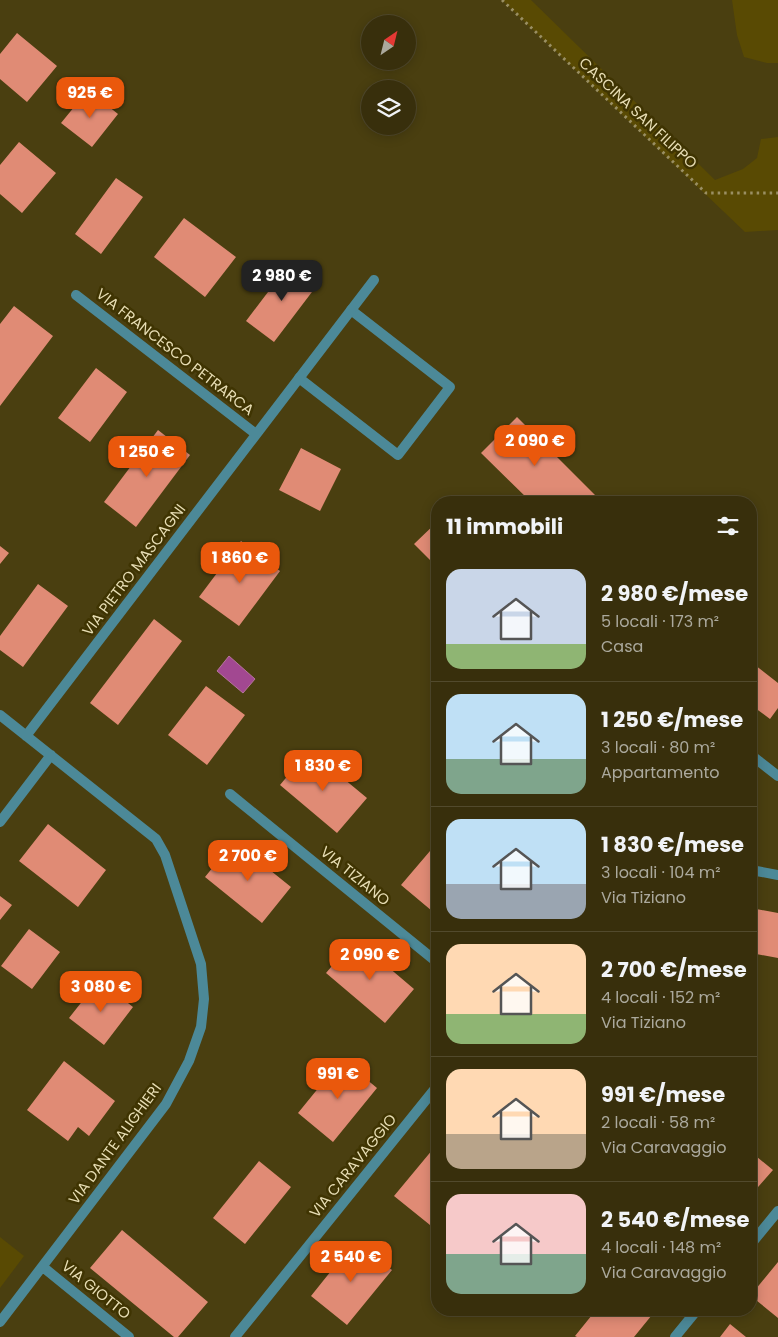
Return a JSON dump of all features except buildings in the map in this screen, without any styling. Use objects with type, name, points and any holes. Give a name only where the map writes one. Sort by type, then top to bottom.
[{"type":"street","name":"VIA PIETRO MASCAGNI","points":[[26,736],[374,280]]},
{"type":"street","name":"VIA FRANCESCO PETRARCA","points":[[76,295],[256,434]]},
{"type":"street","points":[[299,378],[398,455],[450,387],[351,310]]},
{"type":"street","name":"VIA DANTE ALIGHIERI","points":[[0,715],[156,839],[165,855],[201,964],[204,999],[201,1027],[189,1061],[166,1104],[0,1322]]},
{"type":"street","points":[[0,822],[51,755]]},
{"type":"street","points":[[757,760],[778,776]]},
{"type":"street","name":"VIA TIZIANO","points":[[230,794],[431,957]]},
{"type":"street","points":[[757,871],[778,875]]},
{"type":"street","name":"VIA CARAVAGGIO","points":[[235,1337],[431,1094]]},
{"type":"street","points":[[757,1237],[778,1211]]},
{"type":"street","name":"VIA GIOTTO","points":[[43,1267],[129,1337]]},
{"type":"street","points":[[675,1337],[692,1316]]},
{"type":"path","name":"CASCINA SAN FILIPPO","points":[[502,0],[706,193],[778,193]]},
{"type":"shaded area","points":[[502,0],[531,0],[715,180],[743,169],[757,158],[761,139],[778,137],[778,230],[745,232]]},
{"type":"shaded area","points":[[732,0],[778,0],[778,63],[767,63],[744,57],[737,35]]},
{"type":"shaded area","points":[[229,656],[255,679],[243,693],[217,671]]},
{"type":"shaded area","points":[[0,1237],[24,1256],[0,1288]]}]
